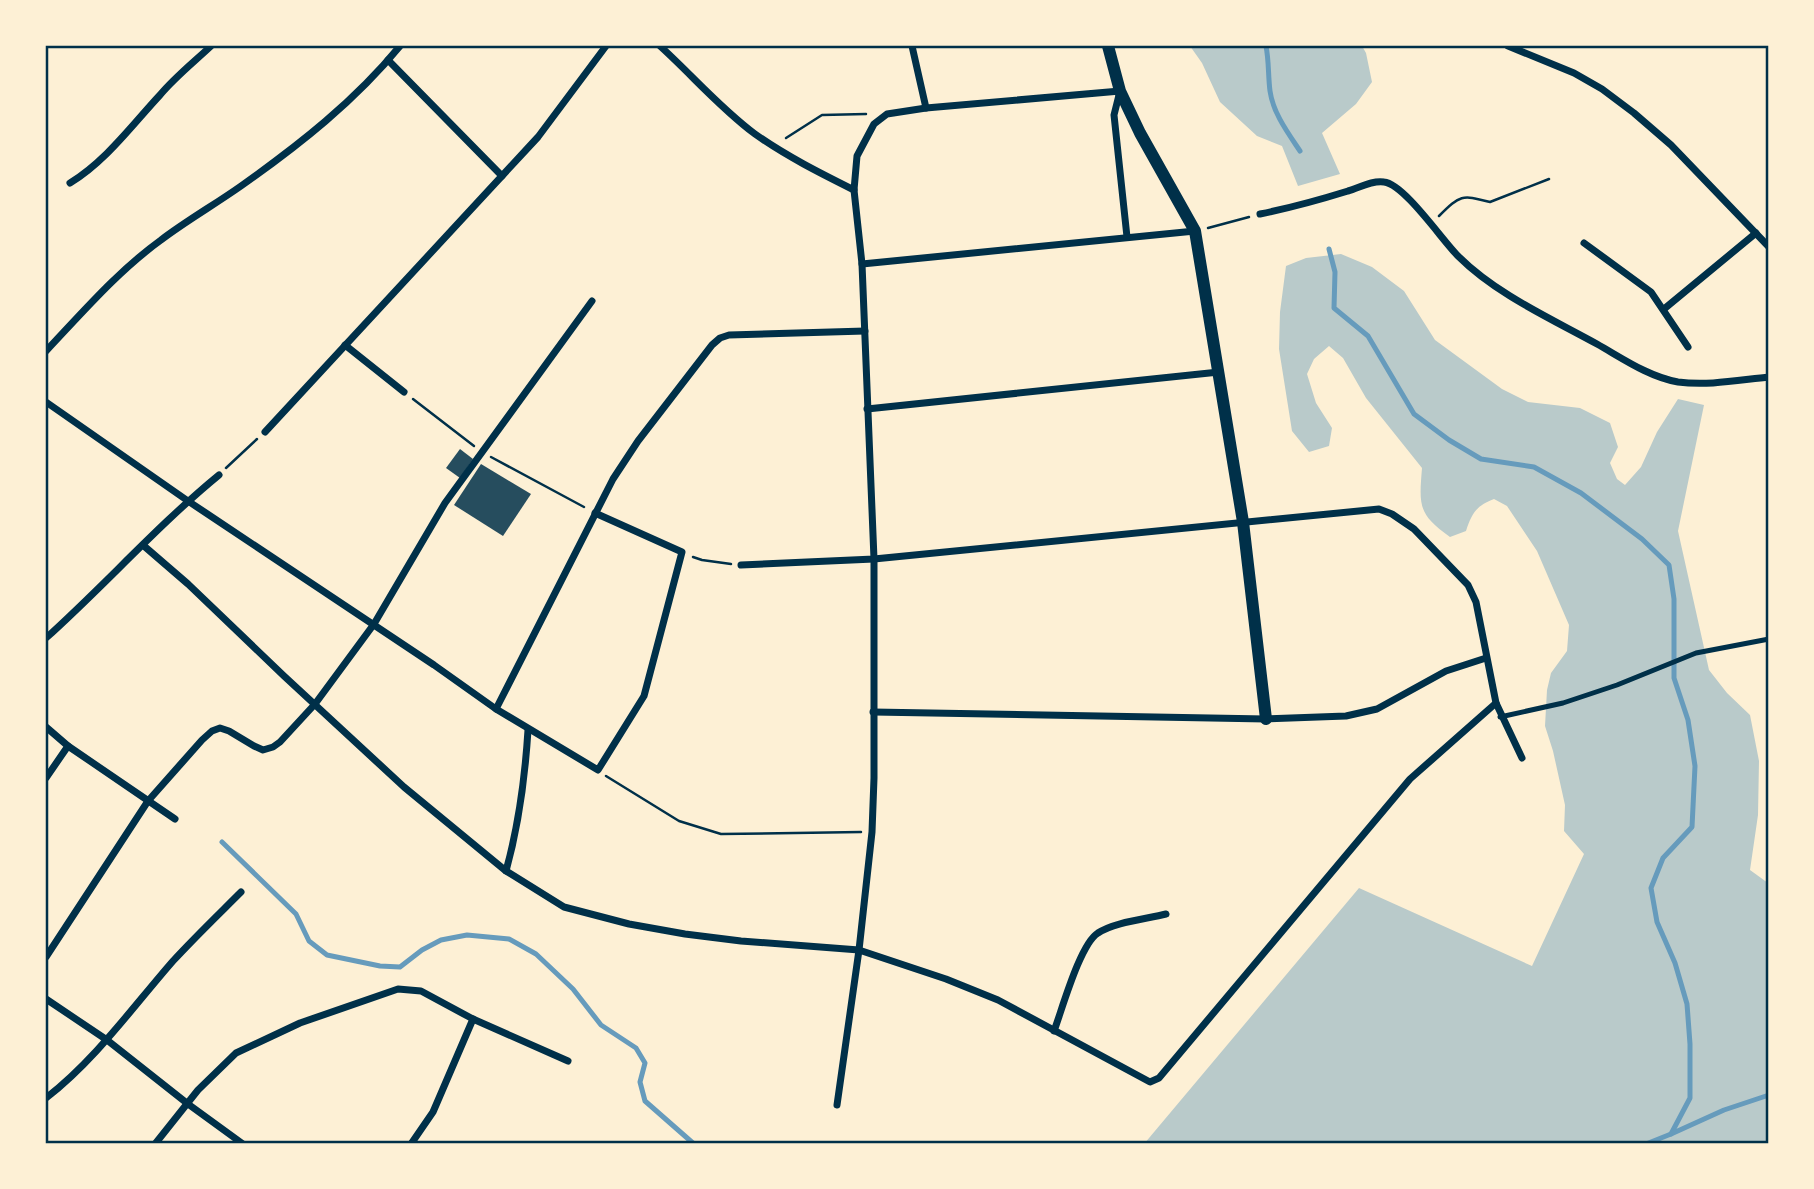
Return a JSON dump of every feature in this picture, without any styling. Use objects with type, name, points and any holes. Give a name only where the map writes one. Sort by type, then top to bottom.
[{"type":"street","points":[[71,183],[120,140],[159,95],[211,46]]},
{"type":"street","points":[[46,351],[109,285],[143,254],[293,148],[355,95],[400,46]]},
{"type":"street","points":[[265,432],[538,137],[606,46]]},
{"type":"street","points":[[660,46],[710,95],[773,146],[854,190]]},
{"type":"street","points":[[912,46],[926,108]]},
{"type":"street","points":[[1108,46],[1119,91],[1195,231],[1243,522],[1266,719]]},
{"type":"street","points":[[1508,46],[1574,73],[1602,89],[1634,113],[1671,145],[1769,247]]},
{"type":"street","points":[[388,60],[502,176]]},
{"type":"street","points":[[837,1105],[859,950],[872,832],[874,778],[874,559],[862,264],[854,190],[855,163],[862,143],[874,124],[887,114],[926,108],[1119,91]]},
{"type":"street","points":[[1119,91],[1114,115],[1127,237]]},
{"type":"street","points":[[1260,214],[1306,204],[1377,182],[1387,182],[1396,187],[1432,223],[1459,257],[1519,301],[1661,378],[1698,383],[1769,377]]},
{"type":"street","points":[[862,264],[1195,231]]},
{"type":"street","points":[[1664,309],[1756,233]]},
{"type":"street","points":[[1584,243],[1651,292],[1688,347]]},
{"type":"street","points":[[46,957],[148,801],[212,731],[220,728],[229,731],[263,750],[280,742],[315,704],[374,624],[429,528],[592,301]]},
{"type":"street","points":[[496,709],[596,513],[638,441],[712,345],[720,338],[744,334],[791,335],[865,331]]},
{"type":"street","points":[[345,345],[404,392]]},
{"type":"street","points":[[867,409],[1219,372]]},
{"type":"street","points":[[46,402],[496,709],[598,770],[644,696],[682,552],[596,513]]},
{"type":"street","points":[[46,638],[188,501],[219,475]]},
{"type":"street","points":[[741,565],[874,559],[1379,509],[1392,514],[1414,529],[1468,585],[1476,602],[1500,717],[1522,758]]},
{"type":"street","points":[[144,546],[404,787],[506,871],[564,907],[616,921],[741,941],[859,950],[946,979],[998,1000],[1145,1081],[1154,1082],[1159,1078],[1410,779],[1496,704]]},
{"type":"street","points":[[873,712],[1266,719],[1346,716],[1377,709],[1446,671],[1486,658]]},
{"type":"street","points":[[46,727],[68,746],[175,819]]},
{"type":"street","points":[[506,871],[516,836],[523,794],[528,730]]},
{"type":"street","points":[[46,778],[68,746]]},
{"type":"street","points":[[46,1098],[60,1088],[107,1040],[174,960],[241,892]]},
{"type":"street","points":[[1054,1031],[1079,964],[1094,935],[1108,928],[1166,914]]},
{"type":"street","points":[[155,1143],[215,1073],[236,1054],[300,1023],[398,989],[421,991],[473,1019],[568,1061]]},
{"type":"street","points":[[46,999],[107,1040],[188,1104],[243,1143]]},
{"type":"street","points":[[411,1143],[433,1112],[473,1019]]},
{"type":"lane","points":[[1500,717],[1563,703],[1617,685],[1685,657],[1769,639]]},
{"type":"path","points":[[773,146],[822,114],[887,114]]},
{"type":"path","points":[[1432,223],[1451,203],[1461,198],[1472,196],[1490,202],[1549,179]]},
{"type":"path","points":[[1195,231],[1260,214]]},
{"type":"path","points":[[404,392],[482,453],[596,513]]},
{"type":"path","points":[[219,475],[265,432]]},
{"type":"path","points":[[702,561],[741,565]]},
{"type":"path","points":[[598,770],[679,821],[721,834],[872,832]]},
{"type":"shaded area","points":[[1190,46],[1362,46],[1372,82],[1356,104],[1322,133],[1340,174],[1298,186],[1282,146],[1257,136],[1220,102],[1202,63]]},
{"type":"shaded area","points":[[1341,254],[1372,267],[1404,291],[1435,340],[1502,389],[1528,402],[1580,408],[1610,423],[1618,447],[1610,463],[1617,479],[1625,485],[1641,467],[1657,432],[1678,399],[1704,405],[1678,531],[1709,670],[1727,693],[1750,715],[1759,761],[1758,815],[1750,870],[1768,883],[1768,1143],[1144,1144],[1359,888],[1532,966],[1584,854],[1564,831],[1565,805],[1545,726],[1551,673],[1567,651],[1569,625],[1537,551],[1507,506],[1494,499],[1483,504],[1470,519],[1466,531],[1450,537],[1439,529],[1423,508],[1422,468],[1366,398],[1343,358],[1329,346],[1314,359],[1307,374],[1316,403],[1332,428],[1329,446],[1309,452],[1292,431],[1279,349],[1280,312],[1286,266],[1306,258]]},
{"type":"building","points":[[460,449],[473,459],[460,478],[446,468]]},
{"type":"building","points":[[481,464],[531,494],[503,536],[454,505]]},
{"type":"waterway","points":[[1266,46],[1274,107],[1300,151]]},
{"type":"waterway","points":[[1329,249],[1335,272],[1334,308],[1368,336],[1414,414],[1481,459],[1534,467],[1581,493],[1642,539],[1669,565],[1674,599],[1674,678],[1688,720],[1695,766],[1692,827],[1663,858],[1651,888],[1657,922],[1675,963],[1687,1004],[1690,1098],[1671,1134],[1646,1144]]},
{"type":"waterway","points":[[222,842],[296,914],[309,941],[327,955],[380,966],[400,967],[441,940],[467,935],[509,939],[536,954],[573,989],[601,1025],[636,1048],[645,1063],[640,1082],[645,1101],[694,1144]]},
{"type":"waterway","points":[[1671,1134],[1724,1110],[1769,1095]]}]
